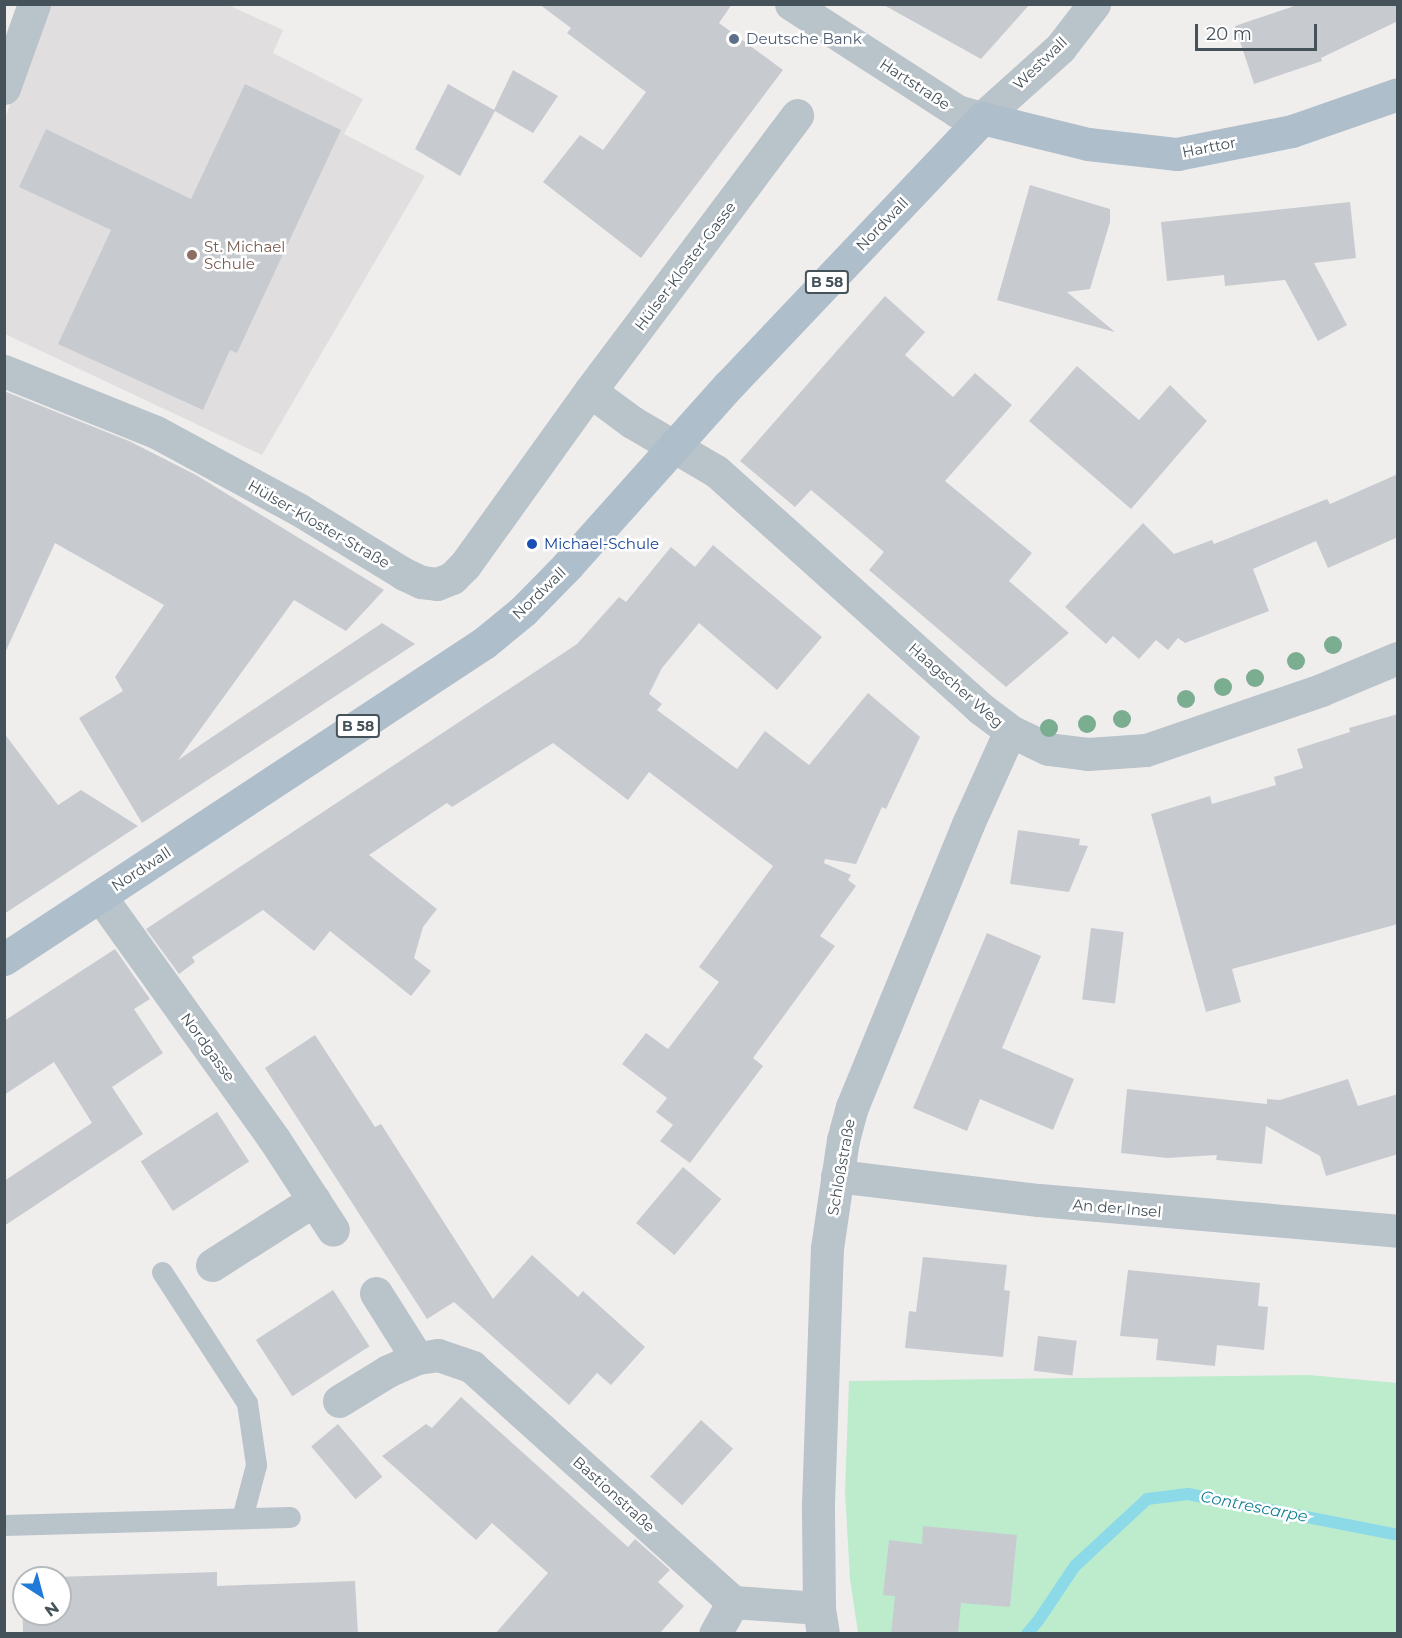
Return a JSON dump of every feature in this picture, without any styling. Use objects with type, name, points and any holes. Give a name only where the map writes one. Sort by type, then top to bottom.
[{"type":"main road","name":"Harttor","points":[[982,118],[1088,144],[1177,154],[1292,131],[1398,94]]},
{"type":"main road","name":"Nordwall","points":[[4,959],[484,643],[523,611],[567,566],[672,447],[982,118]]},
{"type":"street","points":[[4,88],[34,4]]},
{"type":"street","name":"Westwall","points":[[982,118],[1059,48],[1094,4]]},
{"type":"street","name":"Hartstraße","points":[[801,7],[957,111],[982,118]]},
{"type":"street","name":"Hülser-Kloster-Gasse","points":[[581,404],[797,115]]},
{"type":"street","name":"Hülser-Kloster-Straße","points":[[4,371],[156,432],[298,509],[404,574],[421,582],[437,584],[452,578],[465,565],[581,404]]},
{"type":"street","points":[[581,404],[672,447]]},
{"type":"street","name":"Haagscher Weg","points":[[672,447],[724,477],[980,708],[1010,731],[1048,749],[1088,754],[1146,750],[1321,690],[1398,658]]},
{"type":"street","name":"Schloßstraße","points":[[821,1621],[818,1504],[827,1248],[837,1176],[852,1107],[968,824],[1010,731]]},
{"type":"street","name":"Nordgasse","points":[[100,896],[274,1139],[333,1230]]},
{"type":"street","name":"An der Insel","points":[[837,1176],[1040,1200],[1398,1231]]},
{"type":"street","points":[[212,1265],[314,1200]]},
{"type":"street","points":[[376,1293],[417,1359]]},
{"type":"street","name":"Bastionstraße","points":[[339,1401],[388,1371],[417,1359],[438,1356],[472,1367],[733,1602]]},
{"type":"street","points":[[715,1634],[733,1602],[821,1621]]},
{"type":"lane","points":[[162,1272],[247,1403],[256,1465],[242,1518]]},
{"type":"lane","points":[[4,1526],[290,1517]]},
{"type":"shaded area","name":"St. Michael Schule","points":[[43,5],[228,5],[283,30],[273,53],[363,99],[344,134],[425,176],[262,455],[5,334],[5,119]]},
{"type":"green space","points":[[1309,1375],[1397,1383],[1397,1633],[858,1633],[850,1579],[845,1492],[849,1381]]},
{"type":"building","points":[[539,4],[732,4],[719,23],[783,70],[641,258],[543,182],[580,135],[603,150],[646,92],[567,33],[571,28]]},
{"type":"building","points":[[882,4],[1030,4],[981,59]]},
{"type":"building","points":[[1300,4],[1398,4],[1398,21],[1321,58],[1322,61],[1254,84],[1235,26]]},
{"type":"building","points":[[513,70],[558,96],[533,133],[495,111],[460,176],[415,149],[448,84],[494,110]]},
{"type":"building","points":[[245,84],[341,130],[237,353],[230,350],[203,410],[58,344],[111,230],[19,187],[46,129],[191,199]]},
{"type":"building","points":[[1030,185],[1110,209],[1110,222],[1090,289],[1067,292],[1115,332],[997,300]]},
{"type":"building","points":[[1350,202],[1356,258],[1314,263],[1347,325],[1318,341],[1285,280],[1225,286],[1224,275],[1167,281],[1161,222]]},
{"type":"building","points":[[885,296],[925,332],[905,355],[953,397],[975,373],[1012,405],[945,481],[1032,553],[1009,581],[1069,633],[1006,687],[869,570],[884,552],[849,522],[811,490],[795,507],[740,461]]},
{"type":"building","points":[[1077,366],[1139,420],[1170,385],[1207,421],[1131,509],[1029,421]]},
{"type":"building","points":[[4,391],[129,441],[196,475],[384,590],[346,631],[294,600],[178,760],[382,623],[415,644],[142,823],[79,718],[123,691],[115,677],[164,605],[55,543],[4,655]]},
{"type":"building","points":[[1398,474],[1398,537],[1328,568],[1316,541],[1253,569],[1269,611],[1185,643],[1178,638],[1168,650],[1156,640],[1139,659],[1113,636],[1106,644],[1065,607],[1143,523],[1174,554],[1212,540],[1214,544],[1327,499],[1330,504]]},
{"type":"building","points":[[713,545],[822,637],[777,690],[699,623],[662,668],[649,694],[662,704],[657,710],[737,769],[765,731],[809,765],[868,693],[920,737],[886,809],[882,807],[856,864],[825,859],[824,863],[851,875],[848,880],[856,886],[820,936],[835,946],[753,1058],[763,1066],[690,1163],[660,1141],[673,1125],[656,1112],[667,1098],[622,1064],[646,1033],[668,1049],[719,982],[699,967],[773,866],[649,772],[628,800],[553,743],[452,807],[447,803],[369,855],[437,909],[423,927],[414,958],[431,971],[411,996],[330,931],[314,951],[263,910],[192,957],[195,962],[179,974],[146,929],[577,644],[619,597],[626,602],[671,547],[695,567]]},
{"type":"building","points":[[1398,714],[1398,924],[1232,969],[1241,1002],[1206,1012],[1151,814],[1210,796],[1212,804],[1276,785],[1274,777],[1303,768],[1297,749],[1350,732],[1349,728]]},
{"type":"building","points":[[4,733],[58,805],[81,790],[138,826],[4,914]]},
{"type":"building","points":[[1018,830],[1080,839],[1079,845],[1088,846],[1069,892],[1010,884]]},
{"type":"building","points":[[1091,928],[1124,932],[1115,1003],[1082,999]]},
{"type":"building","points":[[987,933],[1041,956],[1002,1048],[1074,1079],[1053,1130],[980,1099],[967,1131],[913,1108]]},
{"type":"building","points":[[115,949],[150,999],[134,1009],[163,1053],[112,1087],[143,1134],[4,1226],[4,1181],[92,1123],[54,1062],[4,1095],[4,1021]]},
{"type":"building","points":[[315,1035],[375,1127],[381,1124],[493,1299],[532,1255],[578,1297],[583,1291],[645,1347],[611,1385],[597,1373],[569,1405],[454,1302],[427,1319],[265,1068]]},
{"type":"building","points":[[1348,1079],[1358,1106],[1398,1094],[1398,1154],[1326,1176],[1320,1156],[1266,1126],[1262,1164],[1216,1160],[1217,1155],[1167,1158],[1121,1153],[1127,1089],[1267,1104],[1267,1099],[1280,1100]]},
{"type":"building","points":[[217,1112],[249,1161],[173,1211],[141,1162]]},
{"type":"building","points":[[683,1167],[721,1199],[674,1255],[636,1223]]},
{"type":"building","points":[[923,1257],[1007,1265],[1004,1290],[1010,1291],[1003,1357],[905,1348],[909,1311],[916,1312]]},
{"type":"building","points":[[1128,1270],[1260,1283],[1258,1306],[1268,1307],[1264,1350],[1217,1345],[1215,1366],[1156,1360],[1158,1339],[1120,1336]]},
{"type":"building","points":[[333,1290],[369,1346],[292,1396],[256,1340]]},
{"type":"building","points":[[1038,1336],[1077,1341],[1072,1375],[1034,1371]]},
{"type":"building","points":[[461,1397],[628,1547],[635,1539],[670,1570],[658,1582],[684,1606],[659,1634],[495,1634],[548,1573],[492,1523],[476,1540],[382,1456],[426,1424],[432,1428]]},
{"type":"building","points":[[701,1420],[733,1449],[682,1505],[650,1476]]},
{"type":"building","points":[[338,1424],[382,1477],[356,1499],[311,1446]]},
{"type":"building","points":[[923,1526],[1017,1535],[1010,1607],[961,1603],[958,1634],[891,1634],[895,1596],[883,1595],[889,1540],[922,1544]]},
{"type":"building","points":[[217,1572],[217,1586],[355,1581],[358,1634],[23,1634],[23,1626],[72,1626],[72,1576]]},
{"type":"waterway","name":"Contrescarpe","points":[[1027,1634],[1075,1566],[1147,1499],[1188,1494],[1398,1535]]},
{"type":"place","name":"Deutsche Bank","points":[[734,39]]},
{"type":"place","name":"St. Michael Schule","points":[[192,255]]},
{"type":"place","name":"Michael-Schule","points":[[532,544]]}]
